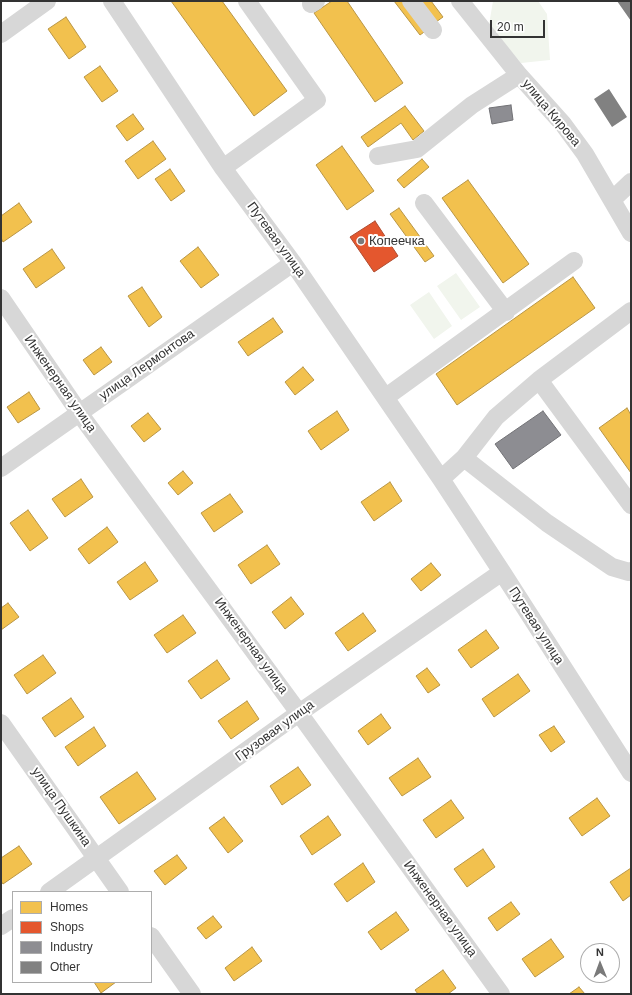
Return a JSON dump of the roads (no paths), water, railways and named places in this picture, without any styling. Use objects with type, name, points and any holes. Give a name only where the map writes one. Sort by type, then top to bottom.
[{"type":"street","points":[[1,34],[48,1]]},
{"type":"street","name":"Путевая улица","points":[[112,1],[223,168],[293,263],[386,397],[502,572],[631,773]]},
{"type":"street","points":[[223,168],[317,100],[247,1]]},
{"type":"street","points":[[411,1],[433,30]]},
{"type":"street","name":"улица Кирова","points":[[460,1],[519,75],[563,124],[585,154],[631,233]]},
{"type":"street","points":[[378,156],[417,149],[472,104],[519,75]]},
{"type":"street","points":[[612,200],[631,182]]},
{"type":"street","points":[[424,203],[506,312]]},
{"type":"street","points":[[386,397],[506,312],[574,261]]},
{"type":"street","name":"улица Лермонтова","points":[[1,468],[293,263]]},
{"type":"street","name":"Инженерная улица","points":[[1,298],[79,412],[299,713],[501,994]]},
{"type":"street","points":[[441,479],[464,458],[496,417],[539,380],[631,310]]},
{"type":"street","points":[[539,380],[631,505]]},
{"type":"street","points":[[464,458],[547,523],[606,563],[612,567],[629,572],[631,571]]},
{"type":"street","name":"Грузовая улица","points":[[50,891],[299,713],[502,572]]},
{"type":"street","name":"улица Пушкина","points":[[1,723],[119,891]]},
{"type":"street","points":[[1,926],[12,919]]},
{"type":"street","points":[[152,937],[192,994]]},
{"type":"place","name":"Копеечка","points":[[361,241]]}]
